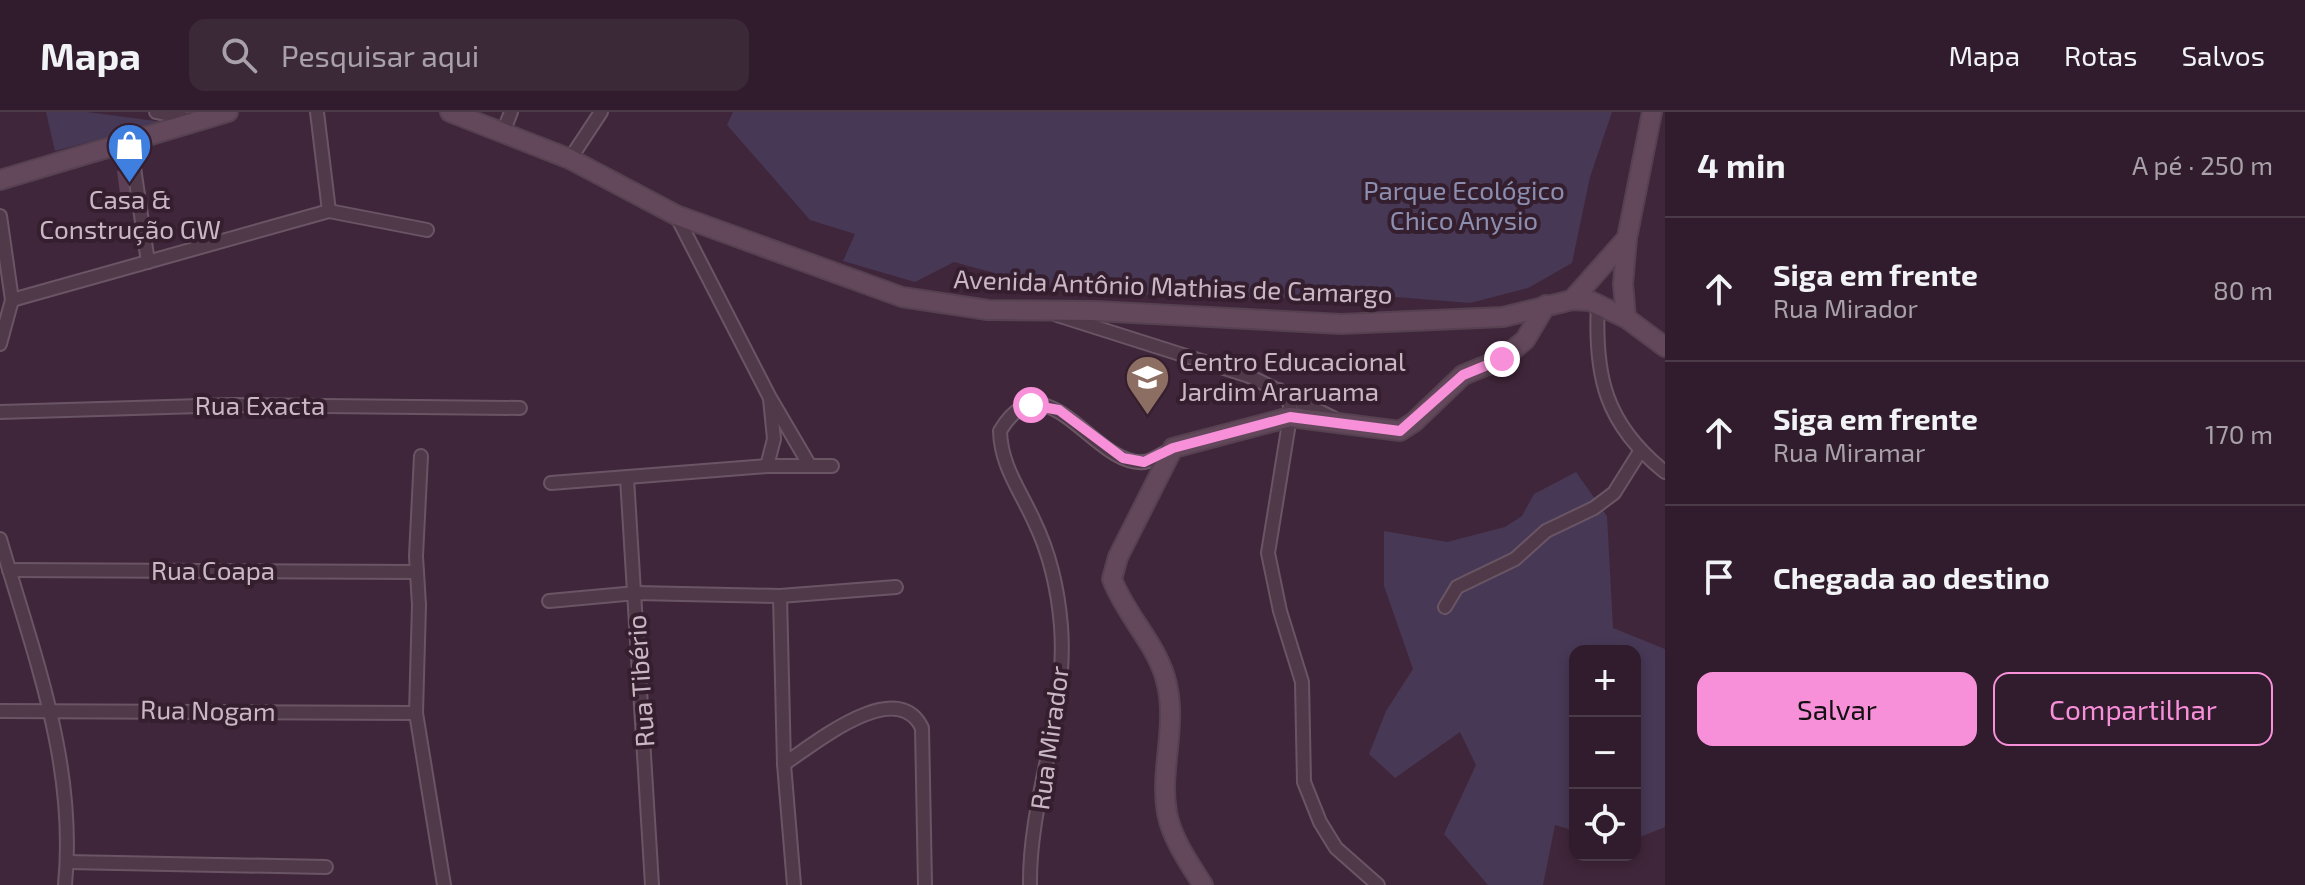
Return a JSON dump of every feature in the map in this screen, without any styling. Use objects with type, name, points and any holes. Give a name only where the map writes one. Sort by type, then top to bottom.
[{"type":"street","points":[[156,112],[200,117]]},
{"type":"street","points":[[0,180],[200,117],[228,112]]},
{"type":"street","points":[[317,112],[329,211]]},
{"type":"street","name":"Avenida Antônio Mathias de Camargo","points":[[450,112],[504,130],[570,159],[676,215],[902,297],[988,310],[1341,324],[1491,319],[1572,300],[1598,302]]},
{"type":"street","points":[[504,130],[511,112]]},
{"type":"street","points":[[570,159],[601,112]]},
{"type":"street","points":[[1626,318],[1624,278],[1627,238],[1652,112]]},
{"type":"street","points":[[130,141],[148,262]]},
{"type":"street","points":[[12,300],[329,211],[427,230]]},
{"type":"street","points":[[676,215],[769,396],[810,466]]},
{"type":"street","points":[[0,216],[12,300],[0,344]]},
{"type":"street","points":[[1572,300],[1627,238]]},
{"type":"street","points":[[1601,268],[1624,278]]},
{"type":"street","points":[[1598,302],[1665,347]]},
{"type":"street","points":[[1598,302],[1599,375],[1610,409],[1641,450],[1665,472]]},
{"type":"street","points":[[1203,885],[1182,852],[1167,814],[1166,777],[1172,731],[1165,675],[1112,579],[1118,557],[1173,448],[1290,417],[1400,431],[1463,375],[1502,359],[1525,340],[1546,305]]},
{"type":"street","points":[[1047,311],[1249,376],[1342,422]]},
{"type":"street","points":[[1279,390],[1290,403],[1290,417],[1268,553],[1280,611],[1302,682],[1304,782],[1320,822],[1336,848],[1378,885]]},
{"type":"street","points":[[767,466],[774,439],[769,396]]},
{"type":"street","name":"Rua Exacta","points":[[0,412],[234,405],[520,408]]},
{"type":"street","name":"Rua Mirador","points":[[1032,882],[1039,808],[1055,731],[1063,666],[1061,625],[1047,551],[1004,463],[1000,431],[1016,411],[1038,406],[1059,410],[1123,458],[1144,462],[1173,448]]},
{"type":"street","points":[[1445,607],[1457,587],[1515,559],[1546,531],[1594,508],[1614,493],[1641,450]]},
{"type":"street","points":[[421,456],[416,713],[444,885]]},
{"type":"street","points":[[551,483],[767,466],[832,466]]},
{"type":"street","name":"Rua Tibério","points":[[627,478],[652,885]]},
{"type":"street","points":[[0,539],[61,752],[67,862],[65,885]]},
{"type":"street","name":"Rua Coapa","points":[[9,570],[417,572]]},
{"type":"street","points":[[549,601],[636,593],[780,596],[896,587]]},
{"type":"street","points":[[780,596],[784,764],[794,885]]},
{"type":"street","points":[[784,764],[857,717],[873,711],[907,709],[922,728],[925,885]]},
{"type":"street","name":"Rua Nogam","points":[[0,711],[416,713]]},
{"type":"street","points":[[67,862],[326,867]]},
{"type":"green space","points":[[46,112],[87,112],[163,122],[55,151]]},
{"type":"green space","name":"Parque Ecológico Chico Anysio","points":[[733,112],[1612,112],[1590,177],[1572,263],[1528,288],[1470,303],[1384,296],[1279,298],[1068,293],[954,262],[915,282],[843,261],[855,234],[810,220],[727,125]]},
{"type":"green space","points":[[1576,472],[1607,516],[1613,628],[1665,649],[1665,827],[1641,837],[1641,645],[1569,645],[1569,829],[1555,825],[1543,885],[1488,885],[1444,834],[1476,765],[1460,732],[1395,778],[1369,754],[1386,711],[1413,669],[1384,586],[1384,531],[1447,542],[1505,527],[1522,516],[1534,494]]},
{"type":"building","points":[[132,168],[136,206],[122,208],[117,171]]},
{"type":"place","name":"Casa & Construção GW","points":[[130,184]]},
{"type":"place","name":"Centro Educacional Jardim Araruama","points":[[1148,416]]},
{"type":"route","points":[[1031,405],[1059,410],[1123,458],[1144,462],[1173,448],[1290,417],[1342,422],[1365,429],[1400,431],[1414,422],[1463,375],[1502,359]]}]
